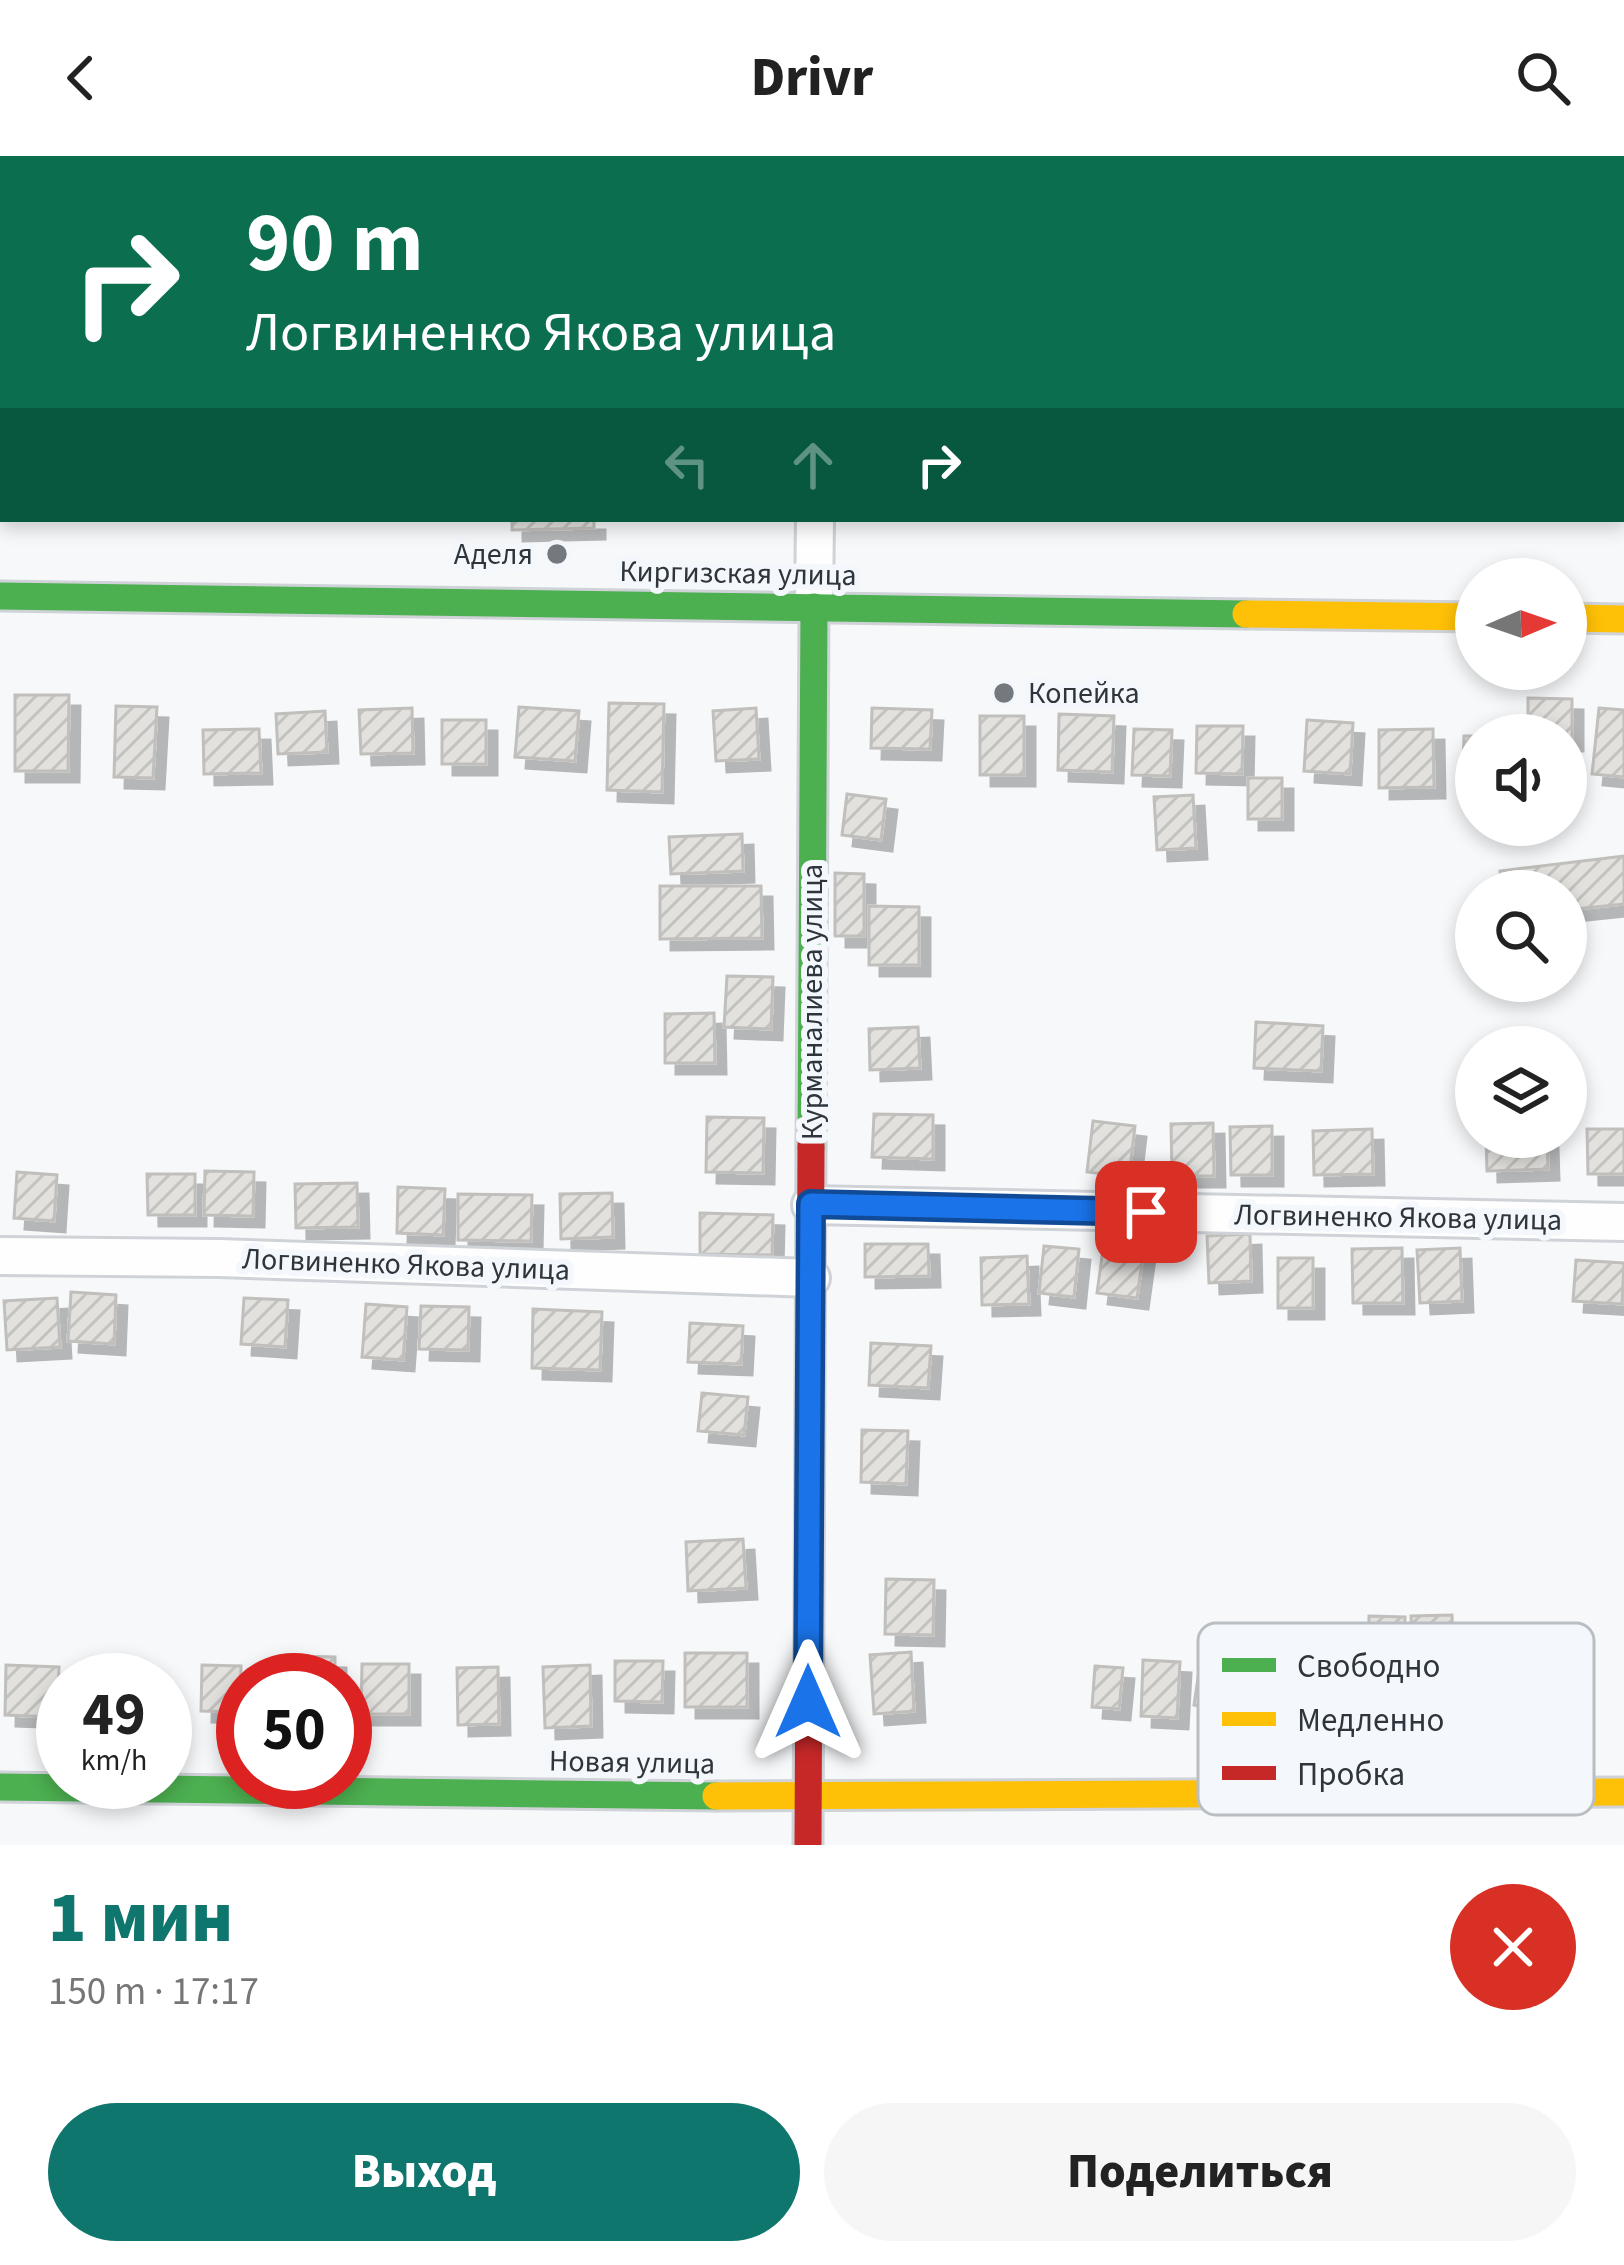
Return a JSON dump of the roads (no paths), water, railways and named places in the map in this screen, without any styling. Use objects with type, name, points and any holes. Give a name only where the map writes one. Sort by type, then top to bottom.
[{"type":"main road","name":"Киргизская улица","points":[[0,596],[1455,617]]},
{"type":"main road","name":"Курманалиева улица","points":[[808,1845],[814,607]]},
{"type":"main road","points":[[1587,618],[1624,619]]},
{"type":"main road","name":"Новая улица","points":[[0,1787],[808,1797],[1198,1795]]},
{"type":"main road","name":"Новая улица","points":[[1594,1792],[1624,1792]]},
{"type":"street","name":"Курманалиева улица","points":[[814,607],[815,522]]},
{"type":"street","name":"Логвиненко Якова улица","points":[[811,1204],[1624,1222]]},
{"type":"street","name":"Логвиненко Якова улица","points":[[0,1256],[219,1258],[811,1278]]},
{"type":"place","name":"Аделя","points":[[557,554]]},
{"type":"place","name":"Копейка","points":[[1004,693]]}]
